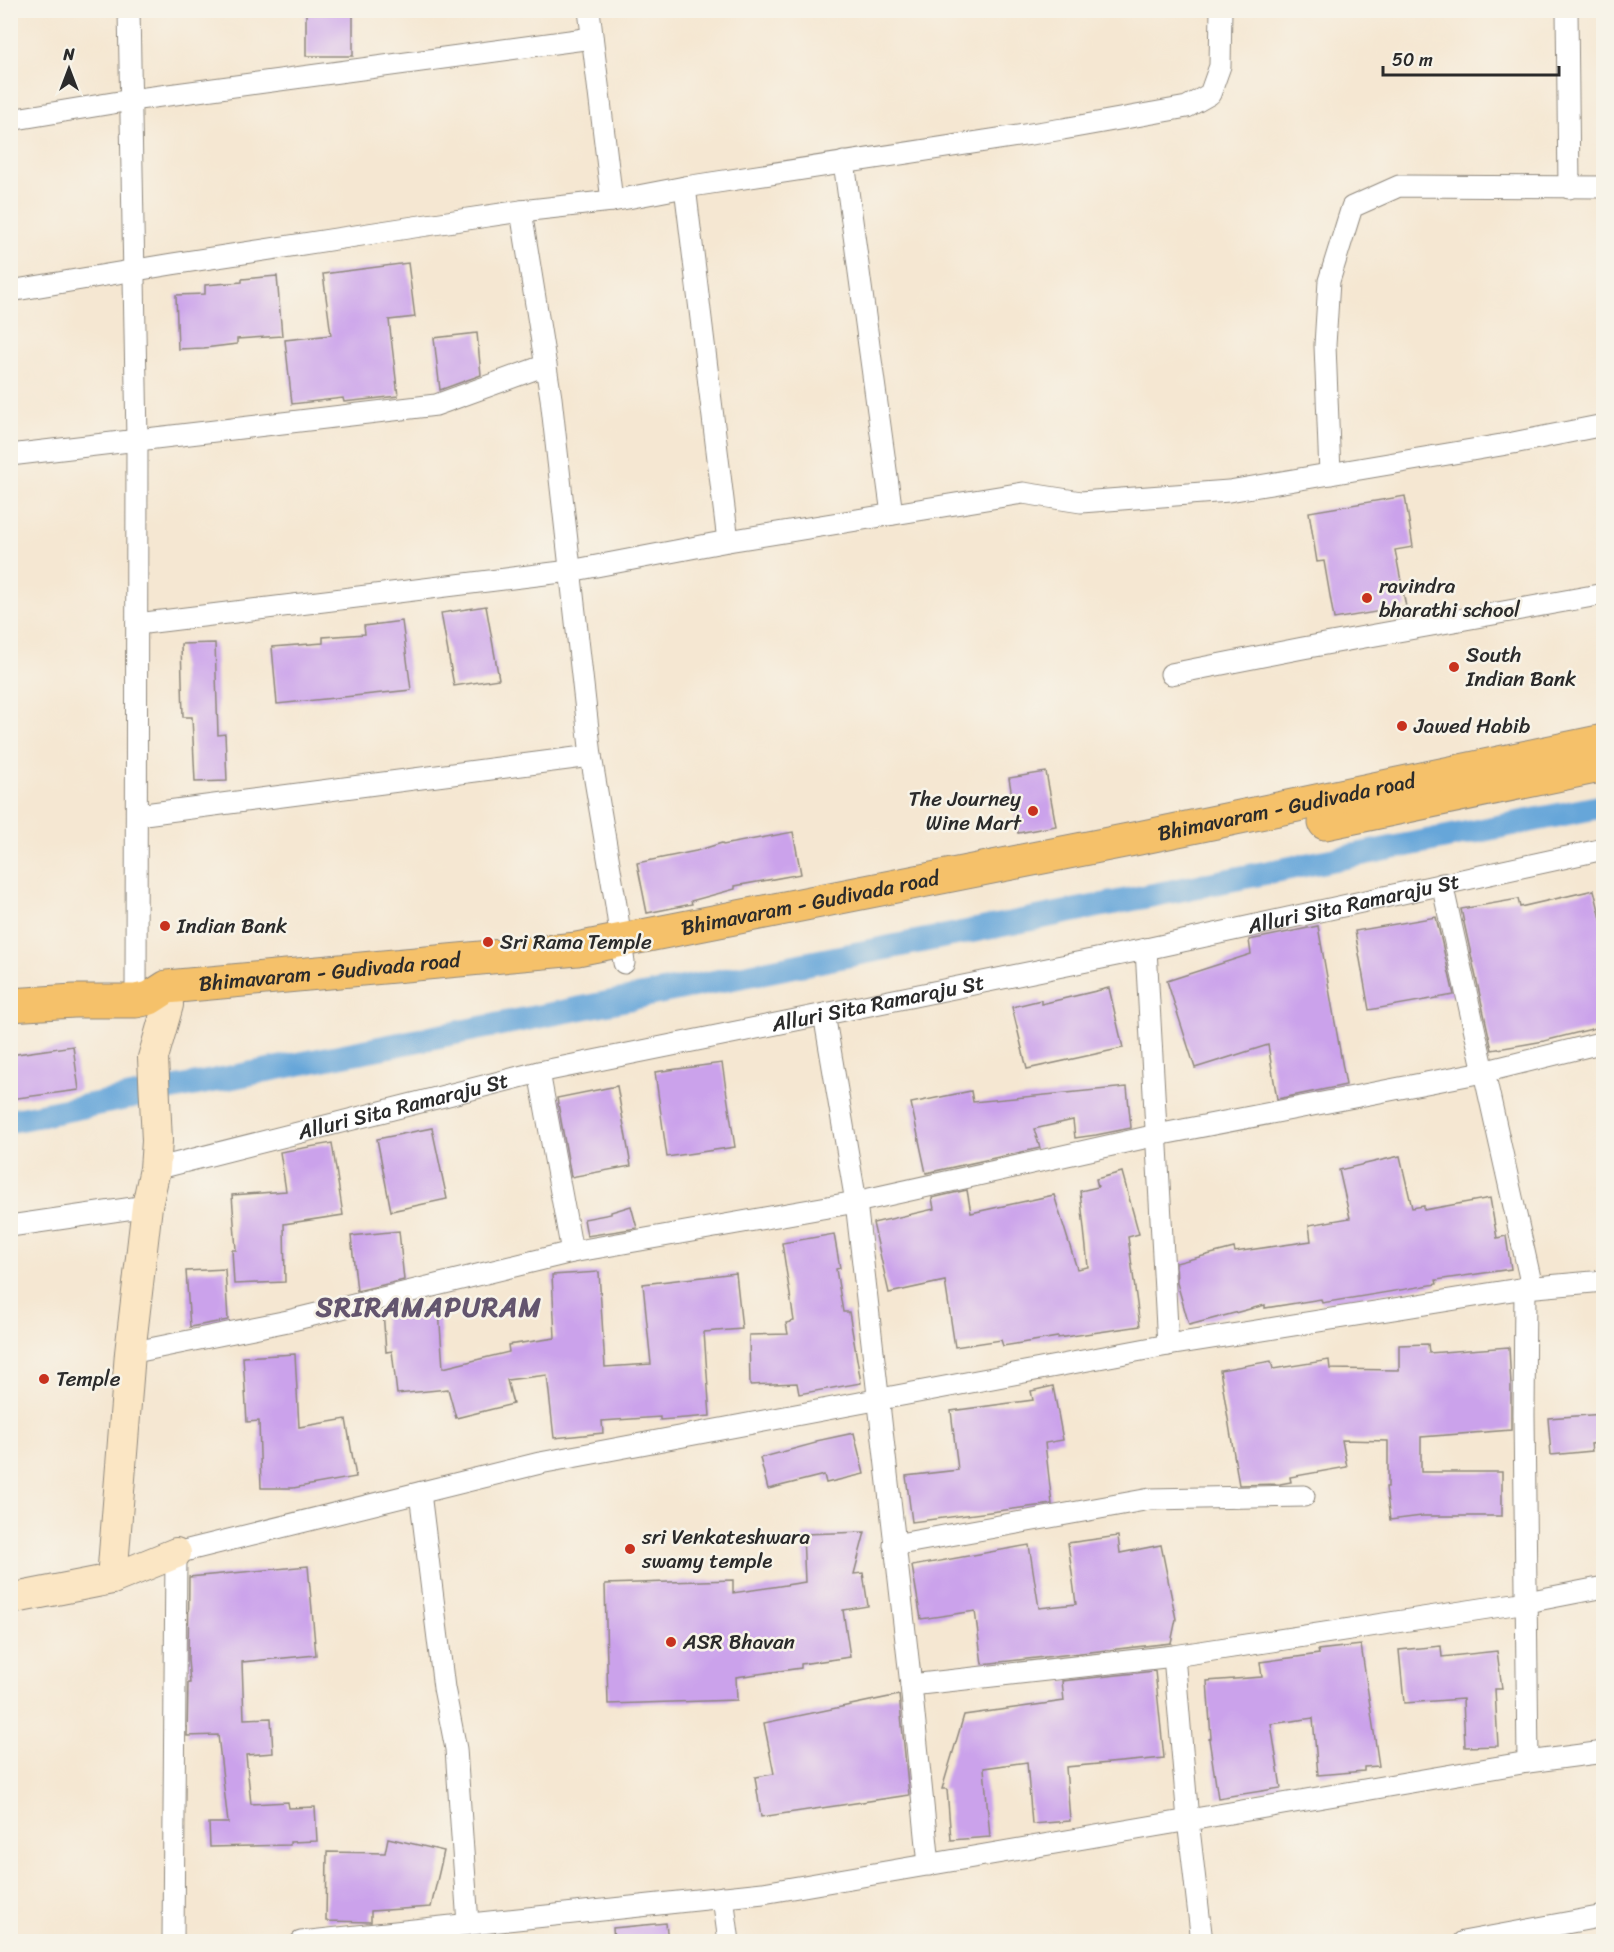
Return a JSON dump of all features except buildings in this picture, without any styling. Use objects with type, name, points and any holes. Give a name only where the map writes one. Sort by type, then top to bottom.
[{"type":"main road","name":"Bhimavaram - Gudivada road","points":[[1266,823],[1604,741]]},
{"type":"main road","name":"Bhimavaram - Gudivada road","points":[[10,1005],[155,998],[577,949],[623,952],[1266,823],[1604,765]]},
{"type":"main road","points":[[90,1583],[130,1353],[147,1206],[156,1155],[153,1058],[155,998]]},
{"type":"main road","points":[[10,1599],[90,1583],[176,1553]]},
{"type":"street","points":[[129,10],[137,439],[137,815],[155,998]]},
{"type":"street","points":[[589,10],[612,201]]},
{"type":"street","points":[[10,291],[521,211],[612,201],[685,187],[1063,129],[1187,106],[1210,94],[1220,66],[1221,10]]},
{"type":"street","points":[[1567,10],[1569,188]]},
{"type":"street","points":[[10,120],[131,100],[592,38]]},
{"type":"street","points":[[844,162],[892,514]]},
{"type":"street","points":[[1330,474],[1324,345],[1329,281],[1352,207],[1399,186],[1604,187]]},
{"type":"street","points":[[685,187],[728,541]]},
{"type":"street","points":[[521,211],[551,398],[591,756],[623,952]]},
{"type":"street","points":[[10,455],[436,405],[546,365]]},
{"type":"street","points":[[137,624],[570,571],[728,541],[1023,493],[1082,502],[1229,491],[1604,425]]},
{"type":"street","points":[[1171,674],[1604,594]]},
{"type":"street","points":[[137,815],[591,756]]},
{"type":"street","name":"Alluri Sita Ramaraju St","points":[[156,1155],[539,1072],[1146,949],[1604,849]]},
{"type":"street","points":[[1442,884],[1528,1288],[1524,1415],[1528,1762]]},
{"type":"street","points":[[1146,949],[1168,1345]]},
{"type":"street","points":[[825,1014],[856,1202],[911,1685],[928,1865]]},
{"type":"street","points":[[130,1353],[288,1321],[572,1252],[856,1202],[1157,1135],[1483,1072],[1604,1042]]},
{"type":"street","points":[[539,1072],[572,1252]]},
{"type":"street","points":[[10,1226],[147,1206]]},
{"type":"street","points":[[173,1941],[176,1553],[540,1463],[1168,1345],[1528,1288],[1604,1281]]},
{"type":"street","points":[[420,1493],[444,1688],[456,1749],[468,1924]]},
{"type":"street","points":[[894,1545],[1150,1499],[1304,1496]]},
{"type":"street","points":[[911,1685],[1174,1656],[1527,1602],[1604,1587]]},
{"type":"street","points":[[1174,1656],[1188,1820],[1203,1941]]},
{"type":"street","points":[[301,1941],[763,1893],[1528,1762],[1604,1752]]},
{"type":"street","points":[[723,1897],[729,1941]]},
{"type":"street","points":[[1463,1941],[1604,1916]]},
{"type":"waterway","points":[[10,1121],[1604,806]]},
{"type":"place","name":"ravindra bharathi school","points":[[1367,598]]},
{"type":"place","name":"South Indian Bank","points":[[1454,667]]},
{"type":"place","name":"Jawed Habib","points":[[1402,726]]},
{"type":"place","name":"The Journey Wine Mart","points":[[1033,811]]},
{"type":"place","name":"Indian Bank","points":[[165,926]]},
{"type":"place","name":"Sri Rama Temple","points":[[488,942]]},
{"type":"place","name":"Temple","points":[[44,1379]]},
{"type":"place","name":"sri Venkateshwara swamy temple","points":[[630,1549]]},
{"type":"place","name":"ASR Bhavan","points":[[671,1642]]},
{"type":"district","name":"SRIRAMAPURAM","points":[[429,1307]]}]
